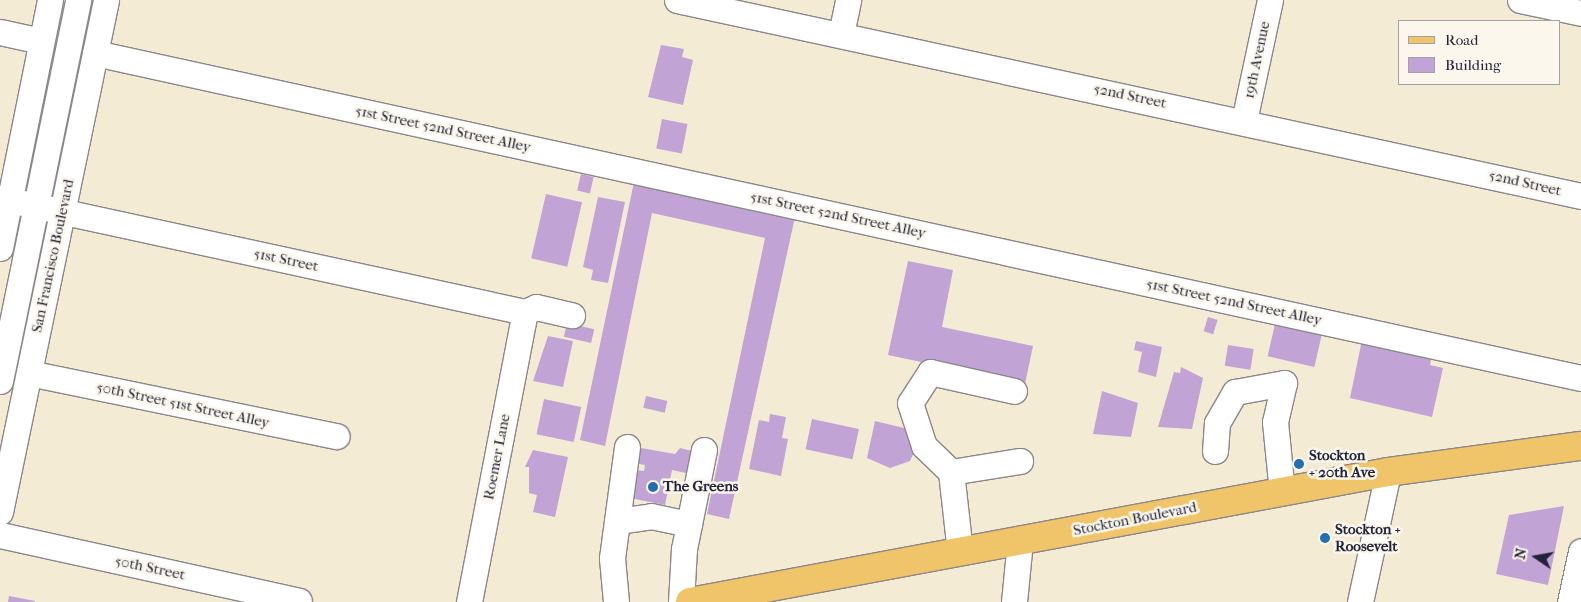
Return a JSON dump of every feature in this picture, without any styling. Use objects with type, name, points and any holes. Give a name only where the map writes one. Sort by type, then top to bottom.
[{"type":"main road","name":"Stockton Boulevard","points":[[690,602],[757,595],[960,552],[1388,472],[1581,446]]},
{"type":"street","points":[[0,248],[5,199],[50,0]]},
{"type":"street","name":"San Francisco Boulevard","points":[[0,381],[78,0]]},
{"type":"street","name":"San Francisco Boulevard","points":[[0,512],[106,0]]},
{"type":"street","name":"52nd Street","points":[[677,0],[1244,121],[1581,196]]},
{"type":"street","points":[[841,34],[848,0]]},
{"type":"street","name":"19th Avenue","points":[[1244,121],[1270,0]]},
{"type":"street","points":[[1520,0],[1581,13]]},
{"type":"street","points":[[0,32],[41,41]]},
{"type":"street","name":"51st Street 52nd Street Alley","points":[[95,53],[1581,378]]},
{"type":"street","name":"51st Street","points":[[5,199],[525,312],[536,307],[572,315]]},
{"type":"street","name":"Roemer Lane","points":[[469,602],[525,312]]},
{"type":"street","points":[[960,552],[951,472],[924,446],[910,402],[930,372],[1014,391]]},
{"type":"street","name":"50th Street 51st Street Alley","points":[[29,373],[337,436]]},
{"type":"street","points":[[1215,451],[1217,423],[1235,392],[1284,383],[1275,422],[1282,492]]},
{"type":"street","points":[[616,602],[612,558],[627,447]]},
{"type":"street","points":[[681,602],[689,524],[704,450]]},
{"type":"street","points":[[951,472],[1020,461]]},
{"type":"street","points":[[1360,602],[1388,472]]},
{"type":"street","points":[[617,521],[651,516],[689,524]]},
{"type":"street","name":"50th Street","points":[[0,535],[299,601]]},
{"type":"street","points":[[1014,602],[1020,541]]},
{"type":"street","points":[[1570,602],[1581,551]]},
{"type":"building","points":[[661,45],[684,49],[682,57],[693,60],[683,105],[648,97]]},
{"type":"building","points":[[662,119],[688,124],[682,153],[656,148]]},
{"type":"building","points":[[581,174],[594,177],[590,193],[577,191]]},
{"type":"building","points":[[634,182],[795,217],[729,519],[707,514],[765,238],[652,213],[605,446],[580,440]]},
{"type":"building","points":[[546,194],[582,202],[567,267],[531,258]]},
{"type":"building","points":[[598,197],[625,202],[608,283],[591,280],[593,270],[583,267]]},
{"type":"building","points":[[908,261],[953,270],[942,327],[1033,346],[1025,384],[888,355]]},
{"type":"building","points":[[1208,317],[1218,320],[1213,334],[1204,331]]},
{"type":"building","points":[[567,323],[594,329],[591,343],[564,337]]},
{"type":"building","points":[[1275,324],[1322,335],[1314,367],[1268,356]]},
{"type":"building","points":[[548,336],[573,341],[563,387],[533,381]]},
{"type":"building","points":[[1362,340],[1432,355],[1430,365],[1443,368],[1432,417],[1350,398]]},
{"type":"building","points":[[1136,341],[1162,347],[1156,377],[1138,372],[1142,352],[1134,350]]},
{"type":"building","points":[[1228,345],[1254,349],[1250,370],[1225,366]]},
{"type":"building","points":[[1181,367],[1203,378],[1192,429],[1158,427],[1174,372],[1180,373]]},
{"type":"building","points":[[1102,391],[1138,403],[1131,437],[1093,434]]},
{"type":"building","points":[[646,396],[667,401],[665,413],[643,408]]},
{"type":"building","points":[[544,399],[581,407],[574,442],[537,434]]},
{"type":"building","points":[[770,414],[786,417],[782,438],[788,439],[781,476],[749,469],[759,420],[769,422]]},
{"type":"building","points":[[812,419],[859,429],[853,459],[806,449]]},
{"type":"building","points":[[875,421],[908,429],[916,448],[910,461],[890,468],[867,458]]},
{"type":"building","points":[[630,446],[675,454],[680,448],[692,451],[690,474],[672,470],[665,505],[630,498],[636,470],[644,471],[645,465],[627,462]]},
{"type":"building","points":[[533,450],[568,457],[555,517],[533,512],[537,495],[529,493],[529,467],[525,467]]},
{"type":"building","points":[[1564,506],[1548,585],[1496,574],[1509,515]]},
{"type":"building","points":[[9,596],[35,601],[35,602],[8,602]]},
{"type":"place","name":"Stockton + 20th Ave","points":[[1299,464]]},
{"type":"place","name":"The Greens","points":[[653,487]]},
{"type":"place","name":"Stockton + Roosevelt","points":[[1325,538]]}]
